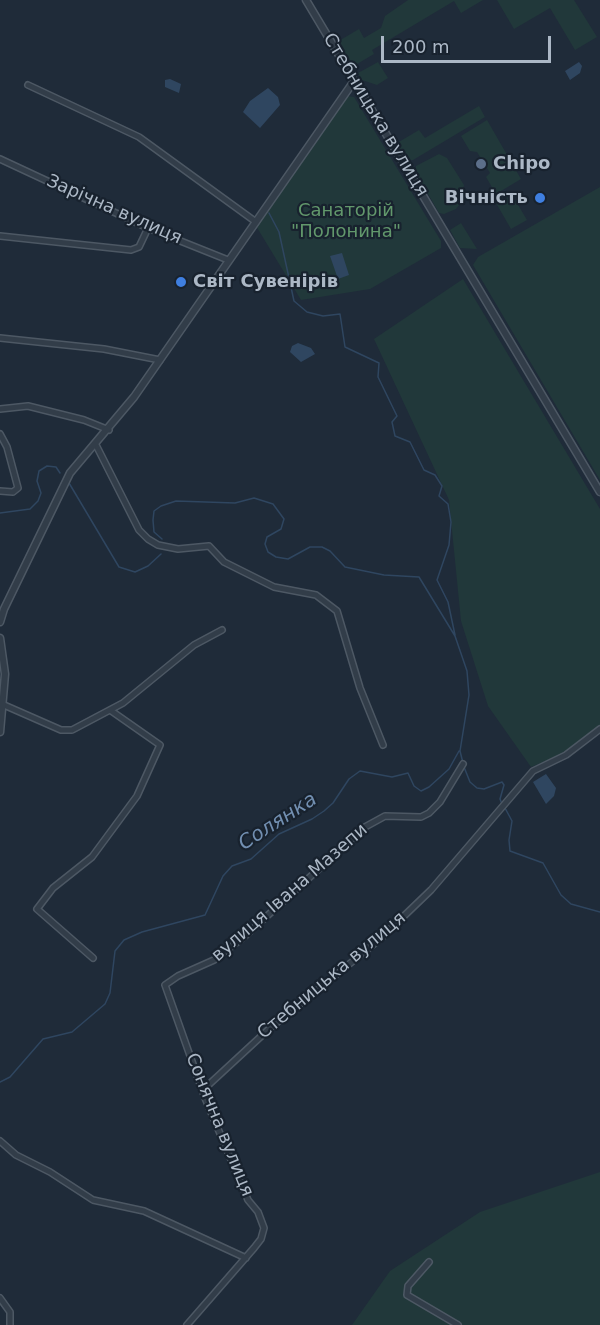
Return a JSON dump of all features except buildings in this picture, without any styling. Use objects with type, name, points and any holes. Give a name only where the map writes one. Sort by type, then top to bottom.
[{"type":"street","name":"Стебницька вулиця","points":[[306,0],[352,83],[482,292],[600,492]]},
{"type":"street","points":[[0,622],[63,485],[109,430],[160,360],[352,83]]},
{"type":"street","points":[[28,86],[139,137],[256,222]]},
{"type":"street","name":"Зарічна вулиця","points":[[0,159],[148,228],[228,260]]},
{"type":"street","points":[[0,236],[131,250],[139,247],[148,228]]},
{"type":"street","points":[[0,338],[104,349],[160,360]]},
{"type":"street","points":[[0,409],[28,406],[92,422],[109,430]]},
{"type":"street","points":[[0,434],[7,447],[18,488],[13,492],[0,491]]},
{"type":"street","points":[[96,445],[139,530],[148,539],[158,545],[178,549],[209,546],[225,562],[264,582],[274,587],[316,595],[337,611],[360,688],[383,745]]},
{"type":"street","points":[[4,705],[66,731],[110,710],[138,692],[194,645],[222,630]]},
{"type":"street","points":[[0,638],[4,705],[0,732]]},
{"type":"street","points":[[93,958],[37,909],[53,888],[92,857],[136,796],[160,745],[110,710]]},
{"type":"street","name":"Стебницька вулиця","points":[[204,1089],[269,1029],[379,940],[431,890],[533,771],[566,755],[600,729]]},
{"type":"street","name":"вулиця Івана Мазепи","points":[[165,985],[178,976],[214,960],[245,936],[364,827],[385,816],[421,817],[429,813],[440,802],[463,764]]},
{"type":"street","name":"Сонячна вулиця","points":[[165,985],[248,1200],[264,1221],[261,1239],[187,1325]]},
{"type":"street","points":[[0,1141],[16,1155],[50,1172],[93,1200],[144,1211],[246,1258]]},
{"type":"street","points":[[429,1262],[408,1286],[407,1295],[458,1325]]},
{"type":"street","points":[[0,1298],[10,1312],[10,1325]]},
{"type":"green space","points":[[408,0],[483,0],[461,13],[454,1],[372,50],[374,54],[352,67],[337,42],[359,29],[364,38],[381,28],[385,16]]},
{"type":"green space","points":[[497,0],[574,0],[597,37],[575,50],[550,8],[514,29]]},
{"type":"green space","points":[[378,62],[388,78],[377,85],[362,80],[358,73]]},
{"type":"green space","name":"Санаторій \"Полонина\"","points":[[347,96],[354,97],[441,241],[441,248],[370,289],[301,300],[256,226]]},
{"type":"green space","points":[[479,106],[485,117],[413,160],[407,160],[397,143],[419,130],[425,138]]},
{"type":"green space","points":[[487,120],[521,179],[496,194],[486,177],[490,173],[477,152],[470,151],[461,136]]},
{"type":"green space","points":[[439,154],[447,158],[464,185],[460,204],[456,209],[444,214],[439,213],[415,171],[416,166]]},
{"type":"green space","points":[[600,187],[600,480],[473,265],[478,257]]},
{"type":"green space","points":[[511,193],[527,220],[511,229],[496,203]]},
{"type":"green space","points":[[461,223],[477,249],[460,248],[450,230]]},
{"type":"green space","points":[[463,279],[600,509],[600,725],[560,755],[531,767],[488,706],[461,621],[449,500],[374,339]]},
{"type":"green space","points":[[600,1172],[600,1325],[352,1325],[390,1271],[480,1212]]},
{"type":"water","points":[[579,62],[582,66],[580,73],[570,80],[565,71]]},
{"type":"water","points":[[170,79],[181,84],[179,93],[165,87],[165,80]]},
{"type":"water","points":[[268,88],[278,97],[280,105],[260,128],[243,112],[250,101]]},
{"type":"water","points":[[342,253],[349,275],[338,279],[330,256]]},
{"type":"water","points":[[298,343],[311,348],[315,354],[301,362],[290,352],[292,346]]},
{"type":"water","points":[[546,774],[556,788],[554,796],[546,804],[533,782]]},
{"type":"waterway","points":[[269,213],[279,232],[294,301],[307,312],[323,316],[340,314],[345,347],[379,363],[378,377],[397,416],[392,422],[395,436],[410,442],[424,470],[435,475],[442,486],[439,496],[448,504],[451,522],[449,545],[437,580],[448,602],[455,635]]},
{"type":"waterway","points":[[0,513],[30,509],[38,501],[41,493],[37,481],[39,471],[47,466],[56,467],[60,473]]},
{"type":"waterway","points":[[69,483],[119,567],[135,572],[148,566],[161,554]]},
{"type":"waterway","points":[[162,539],[154,532],[153,520],[154,511],[161,506],[176,501],[235,503],[254,498],[273,504],[284,519],[281,529],[267,537],[265,544],[268,552],[276,557],[288,559],[310,547],[322,547],[330,551],[345,567],[384,575],[419,577],[455,636],[467,671],[469,695],[460,751],[463,763]]},
{"type":"waterway","name":"Солянка","points":[[0,1082],[10,1077],[43,1039],[72,1032],[105,1004],[110,993],[115,951],[124,940],[142,932],[205,915],[223,876],[232,866],[251,859],[279,834],[324,811],[333,803],[349,779],[360,771],[392,777],[408,773],[414,786],[421,791],[449,769],[459,751]]},
{"type":"waterway","points":[[464,767],[470,782],[477,788],[484,789],[502,782],[504,785],[500,799],[502,804]]},
{"type":"waterway","points":[[505,808],[512,821],[510,851],[543,863],[561,895],[571,904],[600,912]]},
{"type":"place","name":"Chipo","points":[[481,164]]},
{"type":"place","name":"Вічність","points":[[540,198]]},
{"type":"place","name":"Світ Сувенірів","points":[[181,282]]}]
